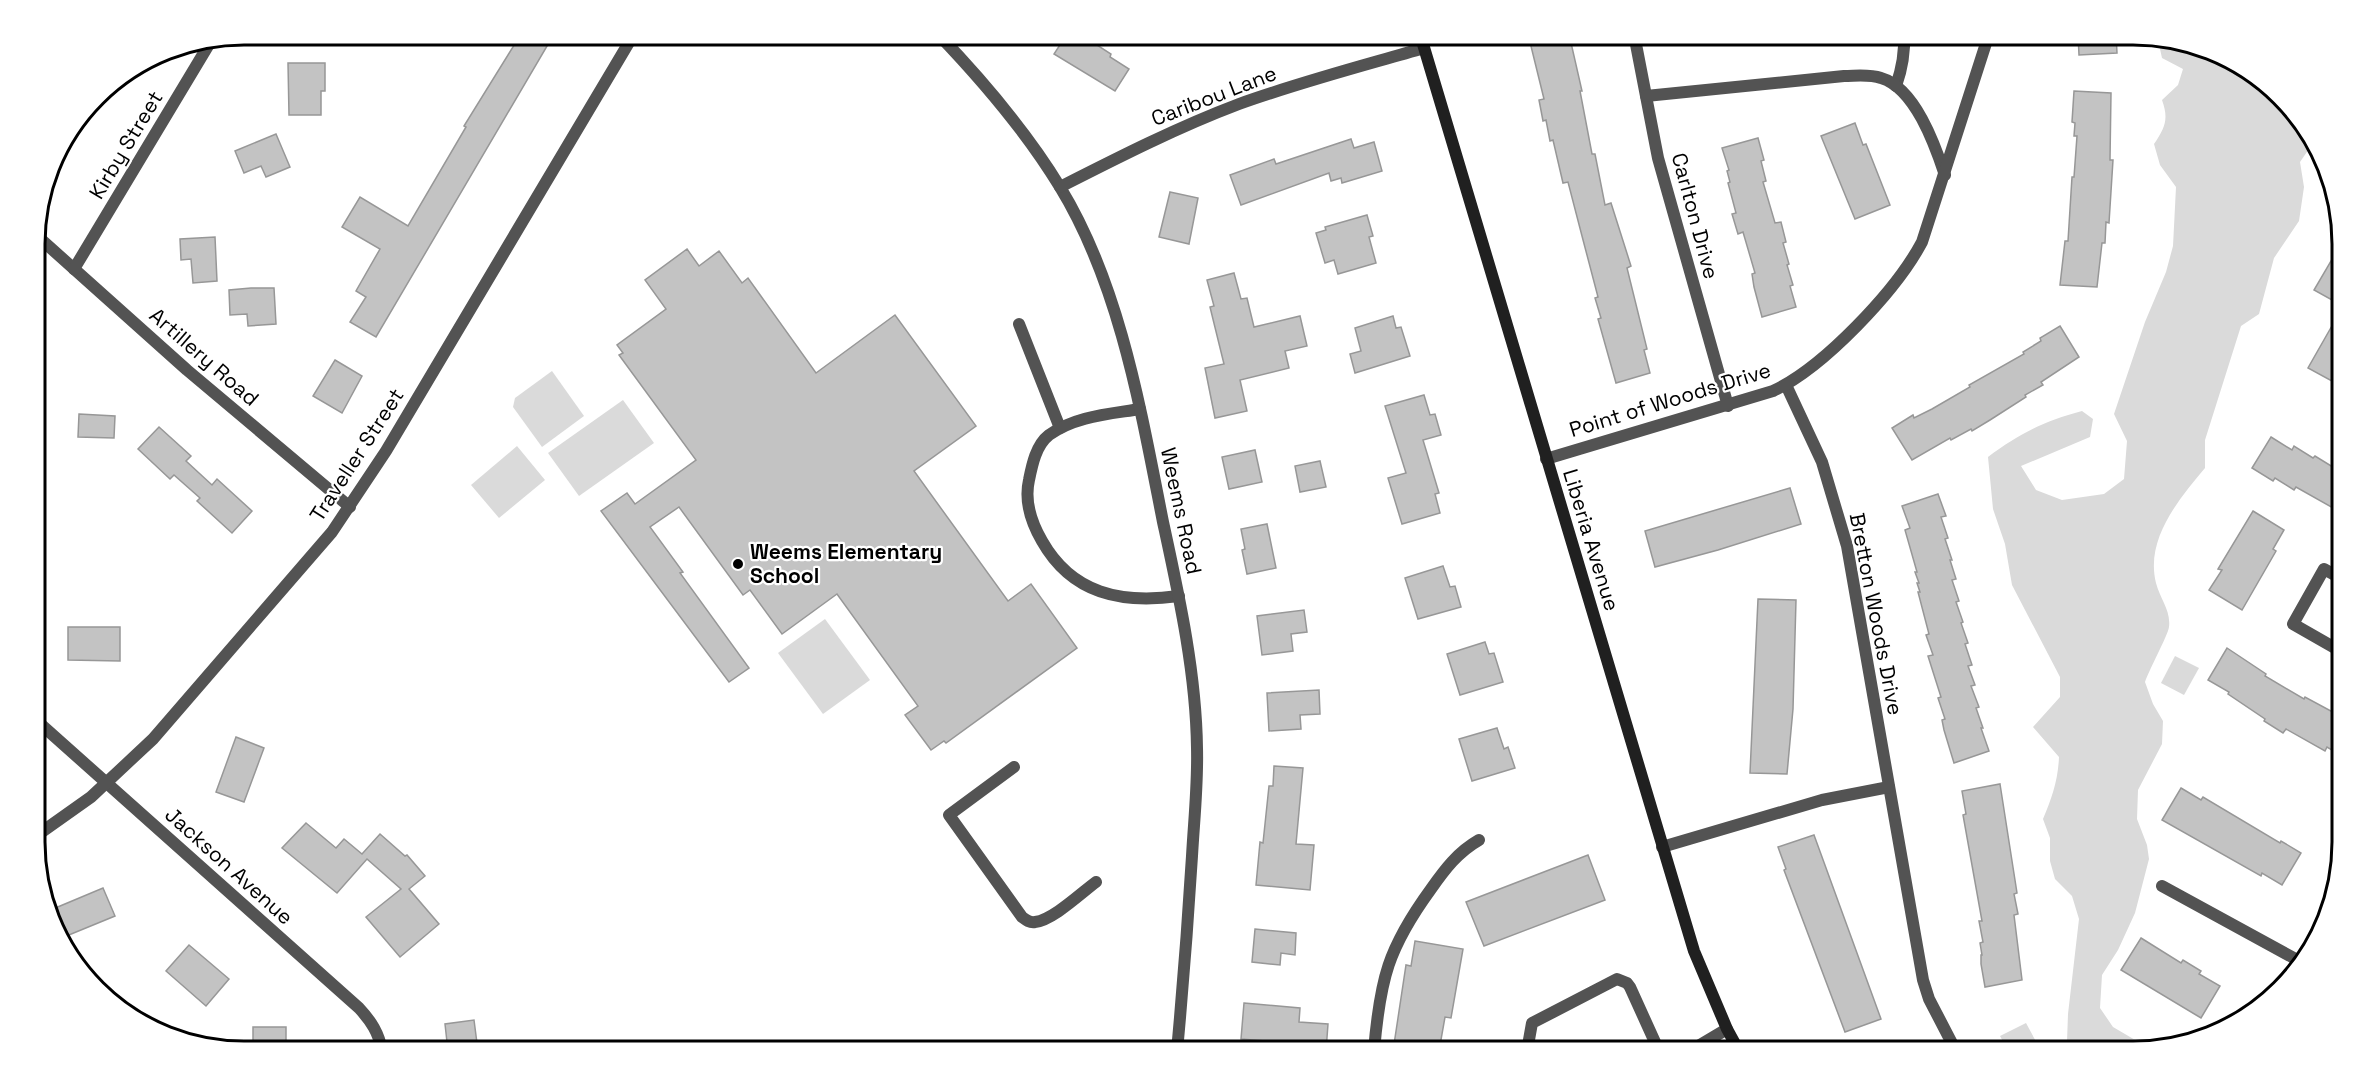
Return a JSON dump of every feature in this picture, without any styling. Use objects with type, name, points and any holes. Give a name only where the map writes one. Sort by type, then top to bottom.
[{"type":"main road","name":"Liberia Avenue","points":[[1423,45],[1694,951],[1734,1041]]},
{"type":"street","name":"Traveller Street","points":[[45,829],[107,783],[153,739],[332,532],[386,451],[627,45]]},
{"type":"street","name":"Weems Road","points":[[949,45],[974,71],[1016,122],[1060,187],[1100,270],[1124,343],[1140,409],[1179,596],[1195,710],[1197,749],[1190,888],[1178,1041]]},
{"type":"street","name":"Carlton Drive","points":[[1636,45],[1658,158],[1728,406]]},
{"type":"street","points":[[1896,86],[1905,45]]},
{"type":"street","name":"Point of Woods Drive","points":[[1546,459],[1728,406],[1786,385],[1821,359],[1871,311],[1903,273],[1922,242],[1986,45]]},
{"type":"street","name":"Caribou Lane","points":[[1060,187],[1132,150],[1240,104],[1286,88],[1424,48]]},
{"type":"street","name":"Kirby Street","points":[[74,269],[206,49]]},
{"type":"street","points":[[1646,96],[1844,76],[1868,75],[1883,78],[1896,86],[1912,104],[1934,142],[1945,175]]},
{"type":"street","name":"Artillery Road","points":[[45,243],[187,370],[350,507]]},
{"type":"street","points":[[1019,324],[1060,428]]},
{"type":"street","name":"Bretton Woods Drive","points":[[1786,385],[1822,462],[1847,546],[1923,980],[1929,999],[1951,1041]]},
{"type":"street","points":[[1140,409],[1089,417],[1060,428],[1047,437],[1038,449],[1027,487],[1027,502],[1032,521],[1052,558],[1076,581],[1123,598],[1151,600],[1179,596]]},
{"type":"street","points":[[2332,573],[2324,569],[2293,624],[2332,646]]},
{"type":"street","name":"Jackson Avenue","points":[[45,728],[359,1008],[372,1022],[380,1041]]},
{"type":"street","points":[[1014,767],[949,815],[1022,918],[1034,922],[1046,918],[1096,882]]},
{"type":"street","points":[[1662,847],[1822,800],[1889,787]]},
{"type":"street","points":[[1375,1041],[1383,980],[1399,937],[1423,899],[1456,856],[1479,840]]},
{"type":"street","points":[[2162,886],[2294,958]]},
{"type":"street","points":[[1529,1041],[1532,1023],[1617,979],[1623,980],[1630,987],[1654,1041]]},
{"type":"street","points":[[1707,1041],[1727,1029]]},
{"type":"shaded area","points":[[2160,47],[2209,60],[2232,72],[2254,86],[2274,103],[2291,123],[2308,151],[2300,162],[2304,187],[2299,221],[2274,258],[2259,314],[2241,326],[2205,440],[2205,468],[2175,506],[2160,535],[2155,551],[2156,583],[2167,610],[2169,627],[2145,682],[2153,704],[2163,721],[2162,744],[2138,790],[2137,819],[2147,845],[2149,859],[2135,913],[2118,950],[2102,975],[2100,1008],[2113,1027],[2137,1041],[2067,1041],[2079,919],[2072,896],[2055,879],[2050,861],[2050,838],[2043,819],[2054,789],[2059,757],[2033,727],[2060,697],[2060,677],[2012,585],[2005,544],[1993,509],[1988,457],[2032,429],[2082,411],[2093,419],[2090,437],[2021,466],[2036,490],[2062,500],[2104,494],[2124,479],[2127,441],[2114,414],[2145,322],[2166,272],[2173,246],[2176,187],[2160,165],[2154,144],[2165,123],[2162,100],[2178,85],[2183,69],[2162,58]]},
{"type":"shaded area","points":[[552,371],[584,416],[542,447],[513,407],[515,398]]},
{"type":"shaded area","points":[[623,400],[654,443],[579,496],[548,453]]},
{"type":"shaded area","points":[[517,446],[545,480],[499,518],[471,485]]},
{"type":"shaded area","points":[[825,619],[870,680],[823,714],[778,653]]},
{"type":"shaded area","points":[[2175,656],[2199,668],[2184,695],[2161,683]]},
{"type":"shaded area","points":[[2026,1023],[2036,1041],[2003,1041],[2000,1036]]},
{"type":"building","points":[[514,45],[548,45],[376,337],[350,322],[366,297],[356,291],[380,249],[342,227],[360,197],[408,226],[466,127],[464,126]]},
{"type":"building","points":[[1060,45],[1097,45],[1111,54],[1110,57],[1129,69],[1115,91],[1054,54]]},
{"type":"building","points":[[1531,45],[1572,45],[1582,91],[1580,91],[1592,154],[1595,154],[1605,205],[1611,203],[1631,266],[1627,268],[1647,349],[1644,350],[1650,373],[1616,383],[1598,319],[1601,318],[1595,298],[1598,297],[1568,182],[1563,183],[1553,140],[1550,141],[1546,120],[1543,121],[1539,100],[1544,99]]},
{"type":"building","points":[[2079,45],[2117,45],[2117,53],[2079,55]]},
{"type":"building","points":[[288,63],[325,63],[325,91],[321,91],[321,115],[289,115]]},
{"type":"building","points":[[2074,91],[2111,93],[2110,160],[2113,160],[2109,223],[2106,222],[2105,243],[2102,243],[2097,287],[2060,285],[2065,241],[2068,241],[2077,136],[2074,136],[2075,123],[2072,122]]},
{"type":"building","points":[[1855,123],[1863,145],[1866,144],[1890,205],[1855,219],[1821,136]]},
{"type":"building","points":[[276,134],[290,167],[266,177],[261,166],[244,173],[235,151]]},
{"type":"building","points":[[1758,138],[1764,160],[1761,161],[1766,181],[1763,182],[1775,223],[1781,222],[1786,242],[1783,243],[1789,264],[1787,265],[1793,285],[1790,286],[1796,307],[1762,317],[1754,287],[1752,274],[1755,273],[1743,232],[1738,234],[1732,214],[1736,213],[1728,183],[1730,182],[1727,171],[1729,170],[1722,148]]},
{"type":"building","points":[[1351,139],[1354,148],[1374,142],[1382,171],[1342,183],[1341,178],[1331,181],[1329,173],[1241,205],[1230,175],[1274,159],[1276,164]]},
{"type":"building","points":[[1170,192],[1198,198],[1189,244],[1159,237]]},
{"type":"building","points":[[1367,215],[1373,236],[1369,237],[1376,263],[1338,274],[1334,260],[1325,263],[1316,233],[1326,230],[1325,227]]},
{"type":"building","points":[[215,237],[217,281],[193,283],[191,259],[181,260],[180,239]]},
{"type":"building","points":[[687,249],[699,266],[719,251],[742,283],[748,278],[816,373],[895,315],[976,426],[914,471],[1008,601],[1031,584],[1077,648],[946,743],[944,741],[931,750],[905,715],[918,706],[837,594],[782,634],[750,590],[743,595],[679,507],[650,527],[683,572],[680,573],[749,668],[729,682],[601,511],[627,493],[635,504],[696,460],[619,355],[623,353],[617,345],[666,309],[645,280]]},
{"type":"building","points":[[2332,259],[2332,300],[2314,290]]},
{"type":"building","points":[[1234,273],[1241,299],[1247,298],[1254,327],[1300,316],[1307,346],[1285,351],[1289,368],[1240,380],[1247,411],[1215,418],[1205,368],[1224,364],[1210,307],[1214,306],[1207,280]]},
{"type":"building","points":[[274,288],[276,324],[248,326],[247,314],[230,315],[229,290]]},
{"type":"building","points":[[1393,316],[1396,328],[1401,327],[1410,356],[1355,373],[1350,354],[1361,351],[1355,328]]},
{"type":"building","points":[[2060,326],[2079,357],[2041,382],[2043,385],[1990,420],[1972,431],[1971,429],[1951,440],[1950,438],[1912,460],[1892,428],[1970,387],[1969,385],[2024,354],[2023,352],[2041,341],[2040,338]]},
{"type":"building","points":[[2332,326],[2332,381],[2308,368]]},
{"type":"building","points":[[335,360],[362,376],[342,413],[313,396]]},
{"type":"building","points":[[1424,395],[1430,415],[1435,414],[1441,435],[1423,440],[1439,493],[1435,494],[1440,513],[1402,524],[1388,478],[1406,473],[1385,406]]},
{"type":"building","points":[[79,414],[115,416],[114,438],[78,437]]},
{"type":"building","points":[[159,427],[191,456],[186,461],[212,485],[217,479],[252,511],[232,533],[197,501],[200,498],[174,475],[170,479],[138,449]]},
{"type":"building","points":[[2271,437],[2292,450],[2294,446],[2313,458],[2315,456],[2332,466],[2332,507],[2296,487],[2294,490],[2275,478],[2273,481],[2252,468]]},
{"type":"building","points":[[1255,450],[1262,482],[1229,489],[1222,457]]},
{"type":"building","points":[[1320,461],[1326,487],[1300,492],[1295,466]]},
{"type":"building","points":[[1790,488],[1801,524],[1655,567],[1645,531]]},
{"type":"building","points":[[1938,494],[1946,516],[1941,517],[1948,538],[1945,539],[1956,579],[1952,580],[1959,601],[1956,602],[1963,622],[1961,623],[1968,643],[1965,644],[1972,665],[1968,666],[1975,685],[1971,686],[1979,707],[1976,708],[1989,751],[1954,763],[1942,720],[1945,719],[1938,698],[1941,697],[1928,656],[1933,655],[1926,635],[1929,634],[1918,592],[1920,592],[1917,583],[1919,583],[1915,572],[1917,572],[1905,530],[1910,528],[1902,506]]},
{"type":"building","points":[[2253,511],[2284,530],[2273,549],[2276,551],[2242,610],[2209,590],[2222,570],[2218,569]]},
{"type":"building","points":[[1267,524],[1276,568],[1247,574],[1241,529]]},
{"type":"building","points":[[1443,566],[1450,587],[1455,586],[1461,607],[1418,619],[1405,578]]},
{"type":"building","points":[[1758,599],[1796,600],[1793,709],[1787,774],[1750,773]]},
{"type":"building","points":[[1304,610],[1307,632],[1291,634],[1293,651],[1262,655],[1257,616]]},
{"type":"building","points":[[68,627],[120,627],[120,661],[68,660]]},
{"type":"building","points":[[1485,642],[1489,654],[1494,653],[1503,682],[1460,695],[1447,654]]},
{"type":"building","points":[[2227,648],[2266,674],[2265,676],[2304,699],[2305,697],[2332,712],[2332,750],[2327,747],[2325,751],[2286,729],[2283,733],[2228,694],[2229,692],[2208,680]]},
{"type":"building","points":[[1319,690],[1320,714],[1300,715],[1301,729],[1269,731],[1267,693]]},
{"type":"building","points":[[1497,728],[1504,749],[1508,747],[1515,768],[1472,781],[1459,739]]},
{"type":"building","points":[[236,737],[264,748],[244,802],[216,792]]},
{"type":"building","points":[[1274,766],[1303,768],[1296,844],[1314,845],[1310,890],[1256,885],[1260,842],[1263,843],[1269,786],[1273,786]]},
{"type":"building","points":[[2000,784],[2017,893],[2014,894],[2018,914],[2014,915],[2022,980],[1985,987],[1980,943],[1983,942],[1979,921],[1982,921],[1963,815],[1966,814],[1962,791]]},
{"type":"building","points":[[2181,788],[2201,800],[2203,797],[2301,853],[2282,885],[2262,873],[2261,876],[2162,820]]},
{"type":"building","points":[[306,823],[336,848],[344,839],[362,854],[380,834],[405,856],[407,855],[425,876],[409,889],[439,924],[400,957],[366,917],[401,889],[367,859],[337,893],[282,848]]},
{"type":"building","points":[[1814,835],[1881,1019],[1845,1032],[1784,870],[1786,869],[1778,847]]},
{"type":"building","points":[[1588,855],[1605,900],[1484,946],[1466,902]]},
{"type":"building","points":[[103,888],[115,916],[69,935],[57,907]]},
{"type":"building","points":[[1255,929],[1296,933],[1295,955],[1281,953],[1280,965],[1252,962]]},
{"type":"building","points":[[2141,938],[2181,963],[2183,960],[2201,971],[2199,974],[2220,986],[2201,1018],[2121,970]]},
{"type":"building","points":[[1415,941],[1463,949],[1451,1018],[1445,1017],[1441,1041],[1395,1041],[1406,965],[1411,966]]},
{"type":"building","points":[[189,945],[229,979],[206,1006],[166,971]]},
{"type":"building","points":[[1244,1003],[1300,1008],[1299,1022],[1328,1024],[1327,1041],[1241,1039]]},
{"type":"building","points":[[474,1020],[477,1041],[447,1041],[445,1024]]},
{"type":"building","points":[[253,1027],[286,1027],[286,1041],[253,1041]]},
{"type":"place","name":"Weems Elementary School","points":[[738,564]]}]
